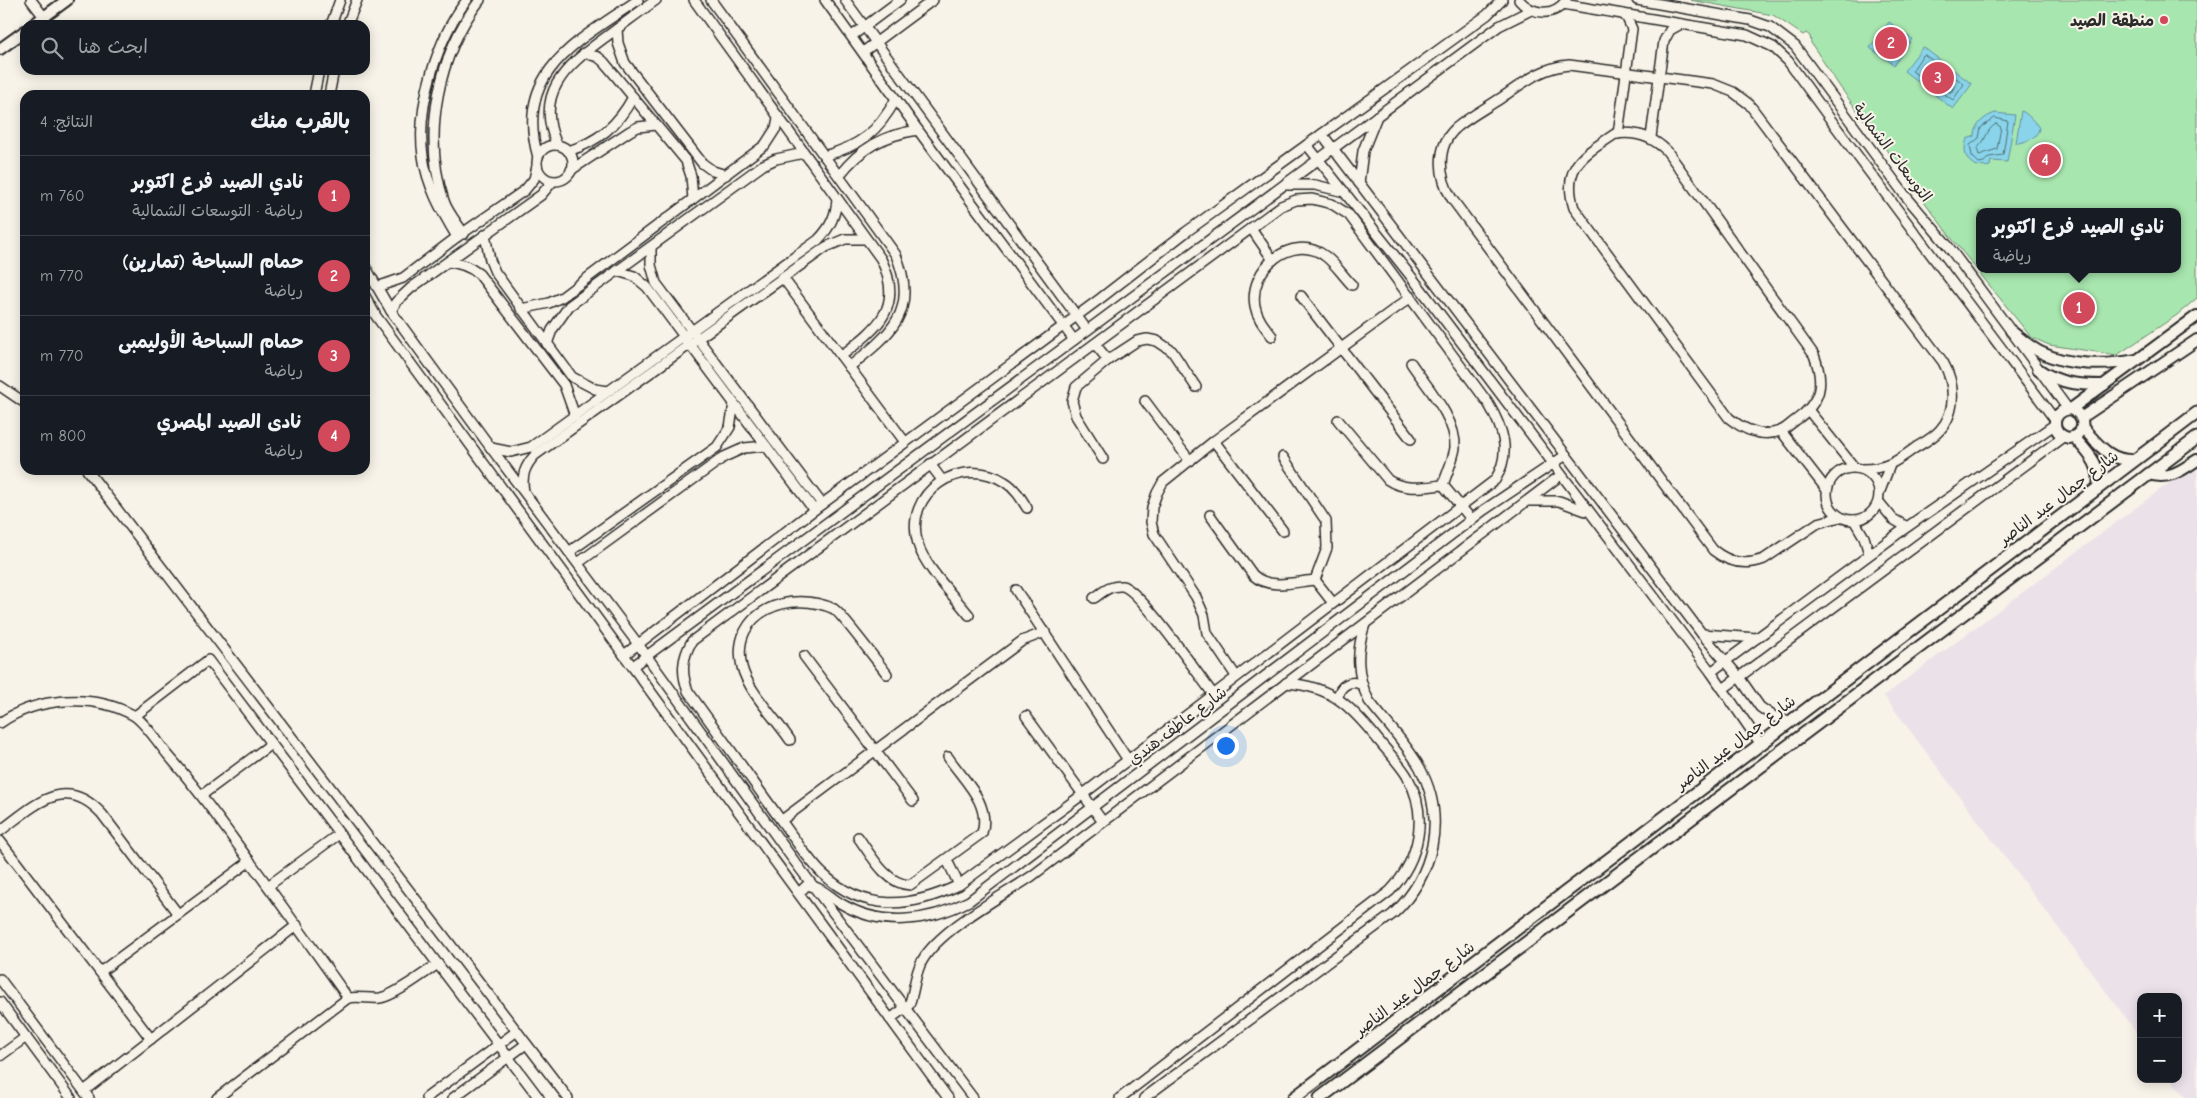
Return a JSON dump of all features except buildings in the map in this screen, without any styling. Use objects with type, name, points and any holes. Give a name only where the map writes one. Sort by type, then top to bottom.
[{"type":"main road","name":"شارع جمال عبد الناصر","points":[[1294,1098],[2197,412]]},
{"type":"main road","name":"شارع جمال عبد الناصر","points":[[1323,1095],[1697,816],[1851,696],[2197,438]]},
{"type":"main road","points":[[1345,1060],[1343,1065],[1346,1070],[1353,1072]]},
{"type":"main road","points":[[1318,1081],[1326,1084],[1323,1095]]},
{"type":"street","points":[[30,0],[44,17]]},
{"type":"street","points":[[40,20],[67,0]]},
{"type":"street","points":[[333,20],[340,0]]},
{"type":"street","points":[[349,20],[357,0]]},
{"type":"street","points":[[461,236],[438,205],[423,157],[422,132],[424,102],[429,82],[457,12],[467,0]]},
{"type":"street","points":[[461,236],[445,203],[437,169],[434,135],[437,105],[452,45],[467,17],[480,0]]},
{"type":"street","points":[[552,181],[544,177],[537,161],[532,130],[532,116],[538,89],[556,60],[571,46],[638,0]]},
{"type":"street","points":[[571,170],[572,160],[568,152],[557,145],[550,123],[549,112],[552,94],[559,78],[584,53],[656,0]]},
{"type":"street","points":[[694,0],[881,259],[887,271],[890,297],[886,310],[872,332],[841,356]]},
{"type":"street","points":[[711,0],[896,255],[902,272],[904,290],[902,308],[895,324],[884,339],[849,367]]},
{"type":"street","points":[[825,0],[918,130],[1074,340]]},
{"type":"street","points":[[845,0],[1087,330]]},
{"type":"street","points":[[852,36],[900,0]]},
{"type":"street","points":[[863,52],[933,0]]},
{"type":"street","points":[[624,655],[822,504],[1064,326],[1186,232],[1487,14],[1502,0]]},
{"type":"street","points":[[1519,0],[1531,10],[1545,13],[1552,12],[1565,2],[1747,35],[1772,47],[1788,61],[1858,158],[1934,256],[2054,422],[2059,434],[2069,437],[2095,462],[2098,470],[2098,488]]},
{"type":"street","name":"التوسعات الشمالية","points":[[1637,0],[1739,17],[1760,23],[1782,35],[1796,46],[1904,194],[1948,246],[2069,409]]},
{"type":"street","points":[[633,666],[1379,113],[1499,26],[1531,10]]},
{"type":"street","points":[[1618,134],[1632,29],[1623,14]]},
{"type":"street","points":[[1650,138],[1666,35],[1670,30],[1681,24]]},
{"type":"street","points":[[617,29],[618,43],[625,64],[702,163],[713,171],[726,175]]},
{"type":"street","points":[[0,49],[20,35]]},
{"type":"street","points":[[1772,47],[1782,35]]},
{"type":"street","points":[[584,53],[598,57],[604,62],[686,161],[691,176],[693,199]]},
{"type":"street","points":[[1840,517],[1829,503],[1827,490],[1830,481],[1844,469],[1890,466],[1938,432],[1951,409],[1951,380],[1943,362],[1749,104],[1733,92],[1713,84],[1569,65],[1558,66],[1536,74],[1455,129],[1446,144],[1441,159],[1446,190],[1713,550],[1728,560],[1755,562],[1764,559],[1818,523],[1840,517],[1854,520],[1869,515],[1879,497],[1890,466]]},
{"type":"street","points":[[315,90],[318,75]]},
{"type":"street","points":[[330,90],[333,75]]},
{"type":"street","points":[[568,152],[589,144],[607,132],[617,122],[633,97]]},
{"type":"street","points":[[824,156],[842,151],[859,142],[881,123],[896,99]]},
{"type":"street","points":[[1359,183],[1360,162],[1366,141],[1379,113]]},
{"type":"street","points":[[521,309],[542,305],[562,297],[765,145],[776,128],[778,118]]},
{"type":"street","points":[[391,311],[396,302],[411,288],[541,195],[552,181],[566,177],[571,170],[630,131],[647,125],[656,125]]},
{"type":"street","points":[[839,176],[850,161],[865,148],[882,139],[918,130]]},
{"type":"street","points":[[1322,134],[1702,634],[1760,707],[1773,716],[1788,722]]},
{"type":"street","points":[[1618,134],[1650,138],[1667,151],[1814,355],[1820,378],[1816,401],[1809,411],[1781,431],[1762,433],[1753,431],[1736,424],[1729,418],[1574,208],[1570,190],[1573,172],[1582,156],[1618,134]]},
{"type":"street","points":[[377,287],[403,278],[525,190],[534,179],[537,161],[543,149],[557,145]]},
{"type":"street","points":[[1307,145],[1421,289],[1711,672],[1760,743]]},
{"type":"street","points":[[547,344],[552,330],[569,306],[763,165],[776,159],[804,154]]},
{"type":"street","points":[[1284,185],[1314,185],[1344,192]]},
{"type":"street","points":[[491,448],[511,452],[531,447],[575,416],[818,240],[825,234],[834,217],[837,199]]},
{"type":"street","points":[[1312,199],[1332,204],[1349,215],[1488,402],[1503,431],[1505,452],[1500,472],[1495,480],[1461,507],[959,886],[916,902],[888,903],[862,899],[841,889],[823,874],[803,851],[688,691],[682,669],[685,653],[692,641],[1251,228],[1281,206],[1296,200],[1312,199]]},
{"type":"street","points":[[1251,228],[1273,260]]},
{"type":"street","points":[[485,235],[488,254],[495,272],[572,377],[595,389],[608,391]]},
{"type":"street","points":[[524,491],[522,481],[524,472],[528,462],[535,455],[835,242],[856,238],[866,239]]},
{"type":"street","points":[[1934,256],[1948,246]]},
{"type":"street","points":[[651,247],[651,265],[656,282],[822,504]]},
{"type":"street","points":[[1272,336],[1260,320],[1255,308],[1254,294],[1257,281],[1263,269],[1273,260],[1293,251],[1315,252],[1325,256],[1352,285]]},
{"type":"street","points":[[448,262],[471,267],[479,274],[564,385],[575,416]]},
{"type":"street","points":[[618,271],[642,281],[814,510]]},
{"type":"street","points":[[370,275],[391,311],[491,448],[647,656],[813,886],[972,1098]]},
{"type":"street","points":[[783,278],[905,442]]},
{"type":"street","points":[[1301,296],[1410,439]]},
{"type":"street","points":[[1236,676],[1207,633],[1204,615],[1196,597],[1154,534],[1152,507],[1157,493],[1163,482],[1214,441],[1411,297]]},
{"type":"street","points":[[370,304],[382,324],[948,1098]]},
{"type":"street","points":[[1711,672],[1869,554],[2054,422],[2057,414],[2069,409],[2140,360],[2197,316]]},
{"type":"street","points":[[2011,331],[2038,351],[2054,358],[2080,362],[2111,363],[2140,360]]},
{"type":"street","points":[[1723,689],[2069,437],[2082,422],[2197,340]]},
{"type":"street","points":[[1103,460],[1076,416],[1072,401],[1076,387],[1108,360],[1137,341],[1156,341],[1172,351],[1196,387]]},
{"type":"street","points":[[1095,344],[1108,360]]},
{"type":"street","points":[[1411,363],[1451,423],[1454,435],[1452,460],[1443,484]]},
{"type":"street","points":[[2038,369],[2051,378],[2067,382],[2104,385]]},
{"type":"street","points":[[0,386],[20,400]]},
{"type":"street","points":[[1145,401],[1190,461]]},
{"type":"street","points":[[569,552],[717,447],[730,427],[734,404]]},
{"type":"street","points":[[2069,409],[2077,412],[2082,422],[2110,456],[2134,460]]},
{"type":"street","points":[[1809,411],[1858,468],[1874,478],[1879,497],[1893,519],[1907,527]]},
{"type":"street","points":[[1338,420],[1388,480],[1396,485],[1405,488],[1443,484]]},
{"type":"street","points":[[1781,431],[1827,490]]},
{"type":"street","points":[[1214,441],[1283,531]]},
{"type":"street","points":[[578,564],[724,457],[744,448],[766,446]]},
{"type":"street","name":"شارع عاطف هندي","points":[[813,886],[851,909],[873,918],[902,920],[934,915],[958,907],[980,894],[1472,520],[1566,455]]},
{"type":"street","points":[[1283,457],[1326,521],[1327,548],[1315,580]]},
{"type":"street","points":[[2148,474],[2159,477],[2172,476],[2197,460]]},
{"type":"street","points":[[930,464],[942,480]]},
{"type":"street","points":[[969,616],[921,554],[915,527],[920,507],[931,489],[942,480],[958,474],[974,472],[991,475],[1006,482],[1018,494],[1026,508]]},
{"type":"street","points":[[91,475],[568,1098]]},
{"type":"street","name":"شارع عاطف هندي","points":[[905,1009],[911,1000],[914,979],[922,962],[939,939],[1032,876],[1561,475]]},
{"type":"street","points":[[1533,478],[1541,480],[1543,485],[1541,490]]},
{"type":"street","points":[[1443,484],[1472,520]]},
{"type":"street","points":[[1526,501],[1559,501],[1590,513]]},
{"type":"street","points":[[1818,523],[1829,503]]},
{"type":"street","points":[[1210,515],[1252,575],[1259,580],[1275,584],[1315,580]]},
{"type":"street","points":[[1854,520],[1864,537],[1869,554]]},
{"type":"street","points":[[1315,580],[1333,603]]},
{"type":"street","points":[[1094,598],[1109,587],[1122,586],[1132,590],[1166,631],[1213,694]]},
{"type":"street","points":[[1016,590],[1128,760]]},
{"type":"street","points":[[746,600],[756,615]]},
{"type":"street","points":[[790,740],[747,679],[742,666],[741,652],[743,639],[748,626],[756,615],[787,602],[804,601],[836,610],[887,674]]},
{"type":"street","points":[[1144,1098],[1393,914],[1409,898],[1422,878],[1430,856],[1434,833],[1434,810],[1419,766],[1369,701],[1362,685],[1358,650],[1365,623]]},
{"type":"street","points":[[782,820],[1022,641],[1045,632]]},
{"type":"street","points":[[1702,634],[1757,638]]},
{"type":"street","points":[[804,656],[913,801]]},
{"type":"street","points":[[135,716],[208,660],[539,1098]]},
{"type":"street","points":[[1338,698],[1340,690],[1345,684],[1352,682],[1362,685]]},
{"type":"street","points":[[1120,1098],[1382,898],[1398,884],[1410,866],[1417,846],[1420,825],[1418,804],[1411,784],[1400,766],[1355,712],[1338,698],[1318,688],[1286,683]]},
{"type":"street","points":[[0,723],[20,711],[33,706],[72,701],[96,702],[135,716],[202,795],[348,998]]},
{"type":"street","points":[[1026,716],[1103,822]]},
{"type":"street","points":[[202,795],[271,744]]},
{"type":"street","points":[[858,837],[888,876],[902,884],[910,885],[982,833],[985,823],[980,801],[948,758]]},
{"type":"street","points":[[0,831],[44,799],[56,794],[70,794],[82,797],[93,804],[102,814],[178,914]]},
{"type":"street","points":[[268,886],[339,834]]},
{"type":"street","points":[[0,841],[151,1039]]},
{"type":"street","points":[[946,860],[959,886]]},
{"type":"street","points":[[100,972],[250,861]]},
{"type":"street","points":[[799,893],[803,888],[813,886]]},
{"type":"street","points":[[0,979],[87,1095],[151,1039],[297,925]]},
{"type":"street","points":[[217,1098],[348,998],[381,998],[390,995],[438,964]]},
{"type":"street","points":[[0,1002],[71,1098]]},
{"type":"street","points":[[890,1019],[905,1009]]},
{"type":"street","points":[[426,1098],[516,1030]]},
{"type":"street","points":[[0,1056],[26,1036]]},
{"type":"street","points":[[452,1098],[526,1044]]},
{"type":"shaded area","points":[[2197,462],[2197,1098],[2186,1098],[2174,1083],[2182,1083],[2182,993],[2137,993],[2137,1033],[1884,696]]},
{"type":"green space","points":[[1690,0],[2197,0],[2197,298],[2177,315],[2117,355],[2049,345],[2031,337],[1980,273],[2181,273],[2181,208],[1976,208],[1976,269],[1840,87],[1811,43],[1810,36],[1806,33],[1803,35],[1773,15]]},
{"type":"water","points":[[1889,22],[1912,39],[1894,65],[1870,48]]},
{"type":"water","points":[[1923,47],[1972,84],[1953,109],[1904,71]]},
{"type":"water","points":[[2021,111],[2034,121],[2039,128],[2036,135],[2030,139],[2016,143]]},
{"type":"water","points":[[1995,113],[2015,115],[2007,162],[1991,161],[1990,166],[1978,166],[1966,157],[1965,145],[1967,139],[1975,136],[1975,132],[1981,122]]},
{"type":"place","name":"منطقة الصيد","points":[[2164,20]]},
{"type":"place","name":"حمام السباحة (تمارين)","points":[[1891,43]]},
{"type":"place","name":"حمام السباحة الأوليمبى","points":[[1938,78]]},
{"type":"place","name":"نادى الصيد المصري","points":[[2045,160]]},
{"type":"place","name":"نادي الصيد فرع اكتوبر","points":[[2079,308]]}]
